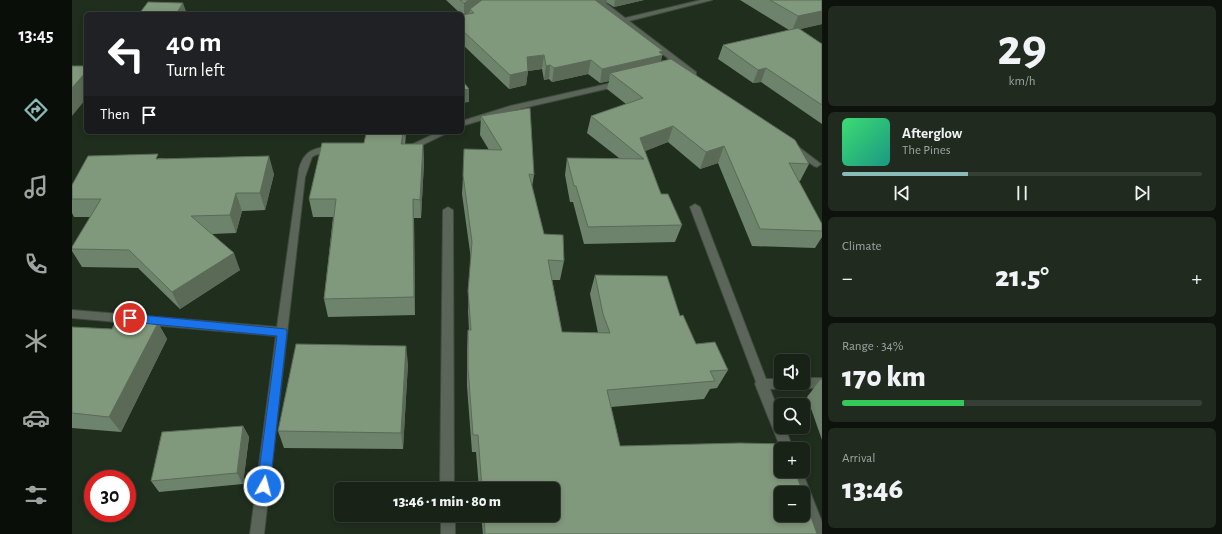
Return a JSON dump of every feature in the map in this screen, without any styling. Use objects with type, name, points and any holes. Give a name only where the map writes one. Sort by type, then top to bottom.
[{"type":"street","points":[[598,0],[625,20],[680,68],[703,81]]},
{"type":"street","points":[[625,20],[709,0]]},
{"type":"street","points":[[464,123],[513,108],[625,82]]},
{"type":"street","points":[[396,149],[414,148],[441,134]]},
{"type":"street","points":[[785,141],[817,164]]},
{"type":"street","points":[[257,534],[301,177],[305,159],[314,151],[322,149],[344,149]]},
{"type":"street","points":[[695,207],[784,442]]},
{"type":"street","points":[[448,210],[448,482]]},
{"type":"street","points":[[72,314],[145,319],[282,332]]},
{"type":"street","points":[[761,384],[822,383]]},
{"type":"street","points":[[798,478],[820,534]]},
{"type":"street","points":[[448,522],[448,534]]},
{"type":"building","points":[[460,0],[469,0],[464,3]]},
{"type":"building","points":[[482,0],[595,0],[663,51],[659,52],[663,55],[602,69],[591,60],[554,68],[550,65],[546,66],[544,55],[527,57],[528,71],[510,75],[464,32],[464,15],[474,13],[470,9]]},
{"type":"building","points":[[770,0],[822,0],[822,11],[798,16]]},
{"type":"building","points":[[148,2],[183,3],[177,12],[140,12]]},
{"type":"building","points":[[798,28],[822,44],[822,105],[766,68],[758,70],[723,45]]},
{"type":"building","points":[[671,59],[795,140],[809,164],[789,163],[822,224],[822,231],[760,229],[724,146],[706,152],[673,126],[640,138],[661,194],[668,194],[682,225],[588,227],[576,186],[574,186],[567,158],[644,159],[591,116],[643,98],[610,73]]},
{"type":"building","points":[[72,66],[84,66],[84,74],[72,88]]},
{"type":"building","points":[[464,83],[469,89],[464,90]]},
{"type":"building","points":[[530,108],[534,175],[529,174],[544,234],[563,235],[564,261],[548,260],[562,332],[610,333],[603,314],[595,275],[667,276],[680,316],[683,315],[696,344],[715,342],[728,370],[710,371],[715,381],[607,390],[620,446],[740,443],[774,444],[774,478],[798,478],[800,486],[774,486],[774,522],[810,522],[810,514],[817,534],[485,534],[484,522],[560,522],[560,482],[481,482],[478,435],[473,435],[468,368],[468,330],[471,330],[468,291],[472,242],[463,175],[464,149],[502,150],[481,116]]},
{"type":"building","points":[[366,134],[403,134],[401,144],[423,144],[420,200],[413,199],[414,297],[324,299],[336,199],[309,199],[322,143],[364,143]]},
{"type":"building","points":[[158,154],[156,159],[269,156],[260,193],[236,193],[230,215],[191,216],[234,253],[172,292],[129,250],[72,249],[101,199],[72,199],[72,185],[88,156]]},
{"type":"building","points":[[117,319],[158,323],[109,417],[72,413],[72,327],[112,329]]},
{"type":"building","points":[[296,344],[406,346],[401,433],[278,431]]},
{"type":"building","points":[[243,426],[237,473],[151,481],[162,432]]},
{"type":"route","points":[[130,318],[282,332],[264,486]]}]
